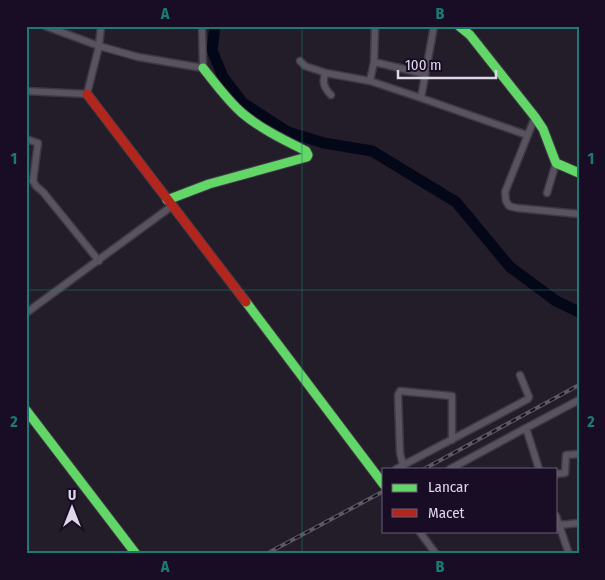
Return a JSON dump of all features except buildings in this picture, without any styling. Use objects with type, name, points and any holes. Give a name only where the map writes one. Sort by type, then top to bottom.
[{"type":"street","points":[[45,26],[99,46],[138,57],[203,68]]},
{"type":"street","points":[[102,26],[88,94],[305,382],[381,476]]},
{"type":"street","points":[[26,313],[99,260],[170,203],[208,184],[307,157],[306,151],[278,137],[242,113],[223,93],[203,68],[202,26]]},
{"type":"street","points":[[370,81],[374,62],[375,26]]},
{"type":"street","points":[[421,98],[434,26]]},
{"type":"street","points":[[460,26],[470,35],[535,117],[543,130],[556,164],[547,193]]},
{"type":"street","points":[[300,61],[305,66],[326,73],[370,81],[527,135]]},
{"type":"street","points":[[374,62],[425,74]]},
{"type":"street","points":[[326,73],[324,76],[325,88],[331,95]]},
{"type":"street","points":[[28,91],[88,94]]},
{"type":"street","points":[[535,117],[505,192],[509,206],[579,214]]},
{"type":"street","points":[[26,139],[38,143],[33,176],[36,186],[99,260]]},
{"type":"street","points":[[556,164],[579,174]]},
{"type":"street","points":[[398,468],[528,399],[529,397],[520,375]]},
{"type":"street","points":[[403,465],[400,453],[400,391],[452,396],[452,440]]},
{"type":"street","points":[[452,468],[579,400]]},
{"type":"street","points":[[26,410],[136,554]]},
{"type":"street","points":[[526,428],[540,468]]},
{"type":"street","points":[[558,474],[565,474],[566,455],[579,454]]},
{"type":"street","points":[[558,520],[569,554]]},
{"type":"street","points":[[560,525],[579,523]]},
{"type":"street","points":[[420,532],[436,554]]},
{"type":"waterway","points":[[215,26],[212,50],[223,77],[243,103],[288,132],[324,143],[372,151],[456,202],[510,267],[556,301],[579,312]]},
{"type":"railway","points":[[426,468],[579,385]]},
{"type":"railway","points":[[266,554],[382,492]]},
{"type":"traffic: fast","points":[[459,26],[470,35],[535,117],[543,129],[556,163],[579,173]]},
{"type":"traffic: fast","points":[[167,200],[209,184],[307,157],[308,155],[306,151],[249,119],[226,97],[203,68]]},
{"type":"traffic: fast","points":[[246,302],[382,482]]},
{"type":"traffic: fast","points":[[26,410],[136,554]]},
{"type":"traffic: jam","points":[[87,94],[246,302]]}]
